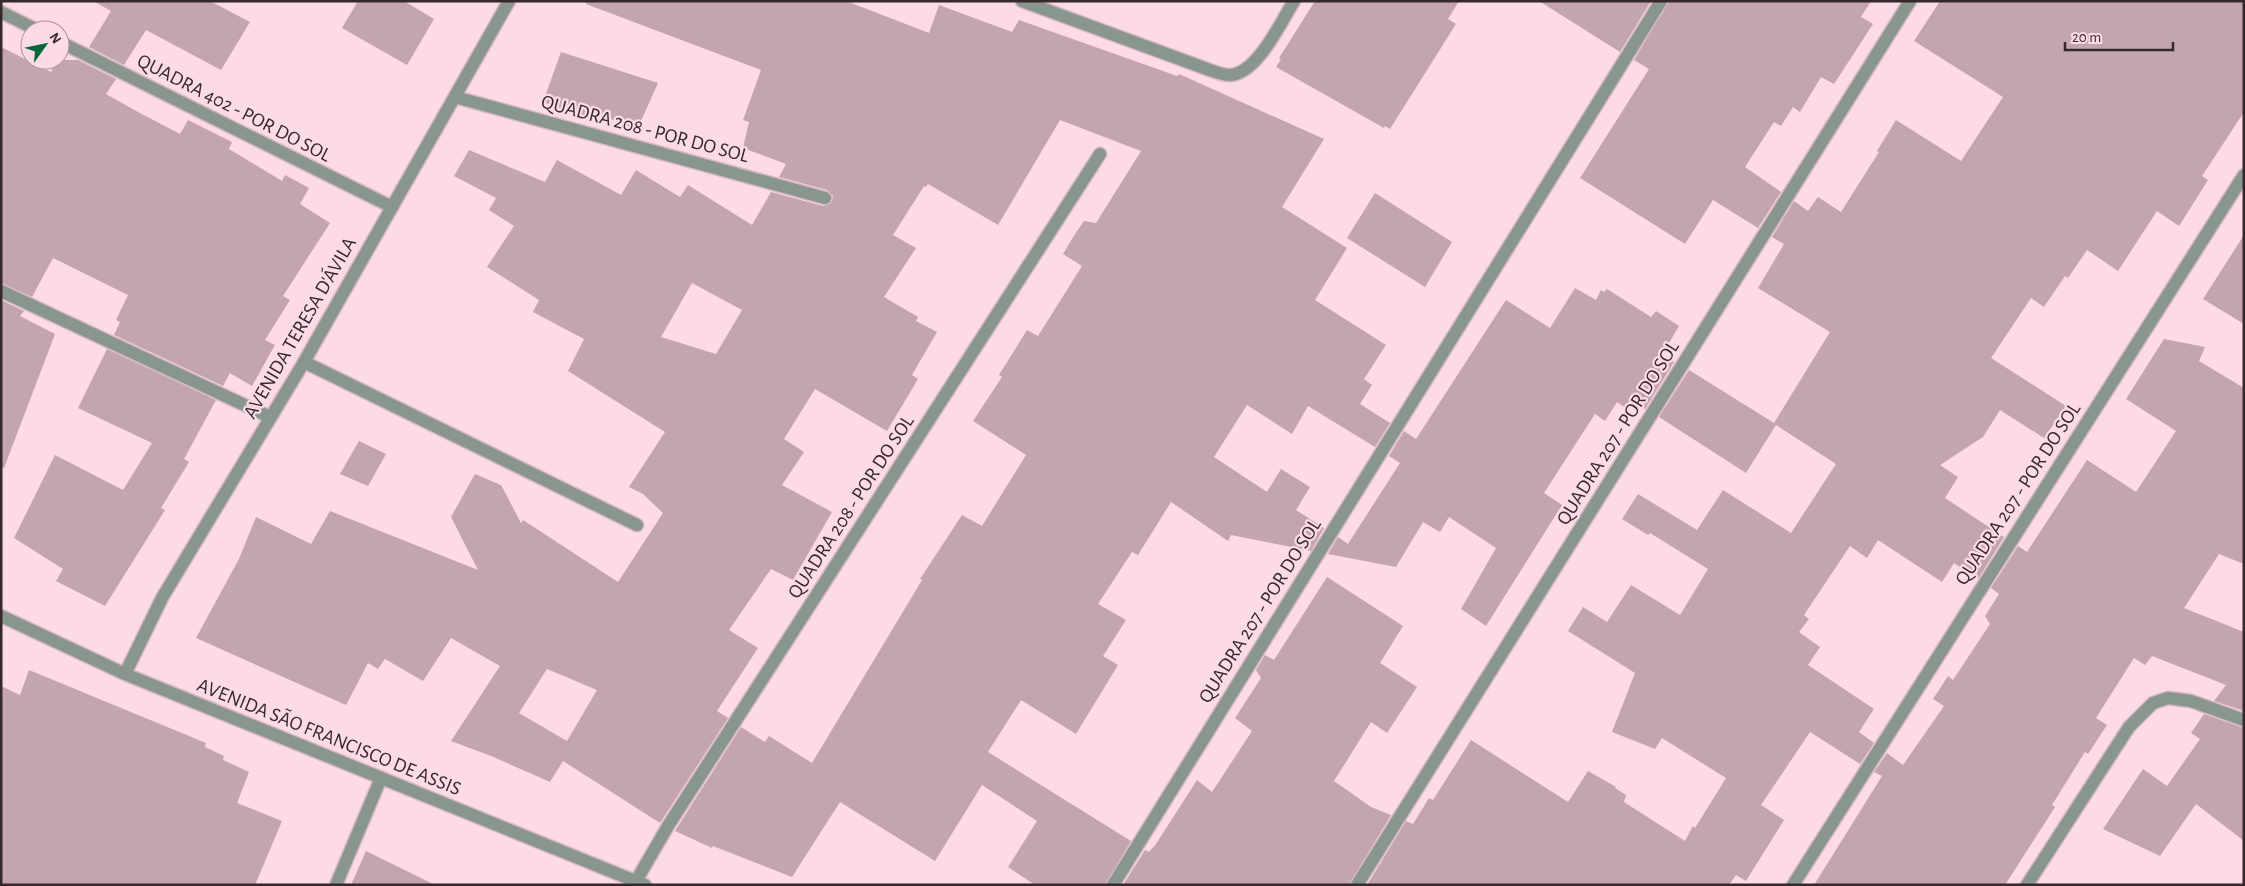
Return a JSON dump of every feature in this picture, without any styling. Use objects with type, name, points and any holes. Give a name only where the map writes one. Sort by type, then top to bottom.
[{"type":"street","name":"AVENIDA TERESA D'ÁVILA","points":[[125,674],[162,598],[304,362],[508,1]]},
{"type":"street","points":[[1022,1],[1207,69],[1231,75],[1251,66],[1259,57],[1294,1]]},
{"type":"street","name":"QUADRA 207 - POR DO SOL","points":[[1112,885],[1661,1]]},
{"type":"street","name":"QUADRA 207 - POR DO SOL","points":[[1357,885],[1910,1]]},
{"type":"street","points":[[1,12],[20,22]]},
{"type":"street","name":"QUADRA 402 - POR DO SOL","points":[[70,47],[392,207]]},
{"type":"street","name":"QUADRA 208 - POR DO SOL","points":[[455,96],[825,198]]},
{"type":"street","name":"QUADRA 208 - POR DO SOL","points":[[641,883],[684,801],[1100,154]]},
{"type":"street","name":"QUADRA 207 - POR DO SOL","points":[[1793,885],[2244,175]]},
{"type":"street","points":[[1,292],[270,417]]},
{"type":"street","points":[[304,362],[637,525]]},
{"type":"street","name":"AVENIDA SÃO FRANCISCO DE ASSIS","points":[[2,619],[125,674],[641,883]]},
{"type":"street","points":[[2027,885],[2130,727],[2153,703],[2168,698],[2191,701],[2244,720]]},
{"type":"street","points":[[336,885],[381,778]]},
{"type":"building","points":[[93,1],[210,1],[250,22],[221,70],[146,30],[124,65],[89,47],[111,11]]},
{"type":"building","points":[[358,1],[404,1],[434,19],[407,65],[342,28]]},
{"type":"building","points":[[586,1],[846,1],[929,33],[939,5],[1012,32],[1019,20],[1177,76],[1179,74],[1324,139],[1282,207],[1347,248],[1315,300],[1386,345],[1364,379],[1372,385],[1360,404],[1390,423],[1375,447],[1308,406],[1292,434],[1247,405],[1214,457],[1267,492],[1281,469],[1310,487],[1296,510],[1324,528],[1311,551],[1231,535],[1228,541],[1171,502],[1138,555],[1132,552],[1098,604],[1126,620],[1103,656],[1118,665],[1076,734],[1021,700],[988,752],[1131,841],[1105,885],[1035,885],[1008,867],[1037,821],[982,785],[935,861],[840,802],[792,877],[713,846],[712,848],[675,831],[741,727],[765,742],[769,736],[812,763],[922,580],[920,579],[962,515],[982,526],[1026,455],[973,421],[1002,377],[999,375],[1027,330],[1038,336],[1082,266],[1063,254],[1075,234],[1084,221],[1096,223],[1141,151],[1060,120],[998,225],[928,184],[926,187],[924,186],[893,235],[916,248],[884,297],[918,317],[916,321],[937,332],[912,375],[918,379],[887,431],[815,389],[784,439],[804,452],[782,485],[832,512],[793,580],[771,569],[729,630],[758,648],[717,711],[728,718],[660,823],[563,761],[550,782],[451,741],[500,666],[451,638],[423,681],[385,659],[378,669],[368,663],[346,705],[196,638],[239,559],[256,517],[311,544],[330,511],[478,570],[451,517],[475,474],[501,485],[521,523],[523,520],[618,582],[663,513],[643,494],[629,487],[665,432],[568,371],[584,339],[533,312],[539,300],[487,267],[514,226],[489,210],[496,198],[454,176],[469,150],[545,182],[557,160],[621,195],[636,170],[680,197],[688,185],[752,225],[771,192],[823,206],[831,203],[833,196],[827,190],[779,177],[786,164],[743,148],[749,122],[743,120],[761,70],[586,4]],"holes":[[[692,283],[742,310],[716,354],[661,337]],[[547,669],[597,690],[567,741],[519,713]]]},
{"type":"building","points":[[1315,1],[1459,1],[1448,19],[1456,24],[1390,129],[1385,126],[1384,128],[1276,67],[1281,59],[1279,58]]},
{"type":"building","points":[[1539,1],[1651,1],[1620,52]]},
{"type":"building","points":[[1669,1],[1871,1],[1861,17],[1873,24],[1834,84],[1821,77],[1800,112],[1793,107],[1781,126],[1774,122],[1745,167],[1781,192],[1758,228],[1713,200],[1685,244],[1580,178],[1649,69],[1634,60]]},
{"type":"building","points":[[1940,1],[2244,1],[2244,112],[2202,176],[2208,180],[2179,226],[2157,211],[2118,271],[2087,250],[2068,278],[2065,276],[2044,307],[2031,298],[1991,358],[2066,406],[2044,438],[2000,410],[1983,437],[1940,465],[1958,477],[1945,498],[2004,537],[1978,579],[1954,563],[1942,582],[1878,540],[1867,558],[1850,546],[1804,615],[1809,619],[1799,632],[1820,647],[1808,665],[1874,709],[1859,732],[1874,743],[1860,764],[1810,732],[1761,805],[1784,820],[1746,881],[1736,875],[1729,885],[1367,885],[1406,821],[1413,824],[1429,798],[1433,800],[1471,740],[1568,802],[1588,771],[1626,795],[1624,802],[1685,841],[1693,826],[1695,828],[1726,778],[1662,738],[1655,749],[1612,732],[1635,673],[1568,631],[1583,607],[1607,622],[1631,585],[1680,615],[1708,569],[1650,533],[1648,535],[1622,519],[1638,494],[1697,530],[1723,490],[1791,533],[1836,464],[1776,425],[1746,473],[1659,417],[1689,370],[1774,423],[1830,332],[1758,288],[1784,244],[1772,237],[1794,201],[1808,211],[1818,197],[1841,212],[1879,152],[1877,151],[1896,120],[1961,161],[2003,97],[1914,41]]},
{"type":"building","points":[[1,47],[20,56],[20,70],[47,70],[51,72],[52,70],[70,70],[70,60],[78,60],[116,79],[106,94],[180,134],[188,120],[232,142],[229,149],[282,181],[285,175],[309,188],[300,204],[330,223],[283,296],[290,300],[265,340],[275,345],[252,386],[230,373],[223,386],[114,335],[120,322],[116,320],[128,295],[53,258],[32,297],[1,283]]},
{"type":"building","points":[[561,52],[658,83],[637,130],[599,114],[597,121],[543,102]]},
{"type":"building","points":[[1375,193],[1452,242],[1425,287],[1347,238]]},
{"type":"building","points":[[2244,235],[2244,324],[2203,299]]},
{"type":"building","points":[[1575,288],[1596,300],[1601,290],[1604,292],[1607,289],[1651,317],[1656,311],[1679,326],[1662,355],[1674,362],[1645,409],[1632,401],[1627,409],[1617,402],[1605,421],[1595,414],[1544,493],[1562,505],[1486,626],[1461,609],[1496,548],[1449,517],[1440,532],[1423,522],[1396,567],[1328,554],[1338,537],[1348,544],[1400,463],[1389,456],[1404,431],[1416,439],[1506,300],[1550,328]]},
{"type":"building","points":[[1,300],[24,311],[20,316],[55,334],[4,468],[1,467]]},
{"type":"building","points":[[2164,339],[2205,347],[2199,361],[2244,388],[2244,564],[2219,554],[2184,608],[2244,632],[2244,711],[2214,701],[2226,685],[2152,656],[2145,665],[2134,658],[2096,718],[2107,725],[2088,754],[2085,752],[2052,805],[2055,807],[2005,885],[1814,885],[1882,776],[1874,772],[1887,753],[1903,765],[1944,706],[1933,699],[1948,676],[1953,680],[1990,624],[1985,616],[1999,594],[1991,588],[2018,546],[2027,552],[2087,460],[2136,492],[2176,431],[2126,399]]},
{"type":"building","points":[[107,349],[216,400],[184,459],[189,462],[161,508],[165,510],[105,606],[56,581],[63,569],[14,538],[55,455],[123,490],[152,443],[78,408]]},
{"type":"building","points":[[359,441],[386,454],[368,486],[340,474]]},
{"type":"building","points":[[1327,577],[1403,626],[1380,663],[1417,687],[1387,733],[1371,722],[1334,781],[1371,807],[1391,815],[1349,885],[1123,885],[1145,850],[1149,852],[1156,844],[1197,780],[1212,792],[1252,731],[1235,718],[1261,678],[1256,670],[1265,655],[1274,660]]},
{"type":"building","points":[[29,670],[206,743],[205,747],[224,756],[223,760],[249,772],[237,803],[282,821],[255,885],[1,885],[1,686],[20,695]]},
{"type":"building","points":[[2204,714],[2244,728],[2244,841],[2196,804],[2160,856],[2103,829],[2143,769],[2167,786],[2200,739],[2191,733]]},
{"type":"building","points":[[366,851],[435,885],[351,885]]}]
